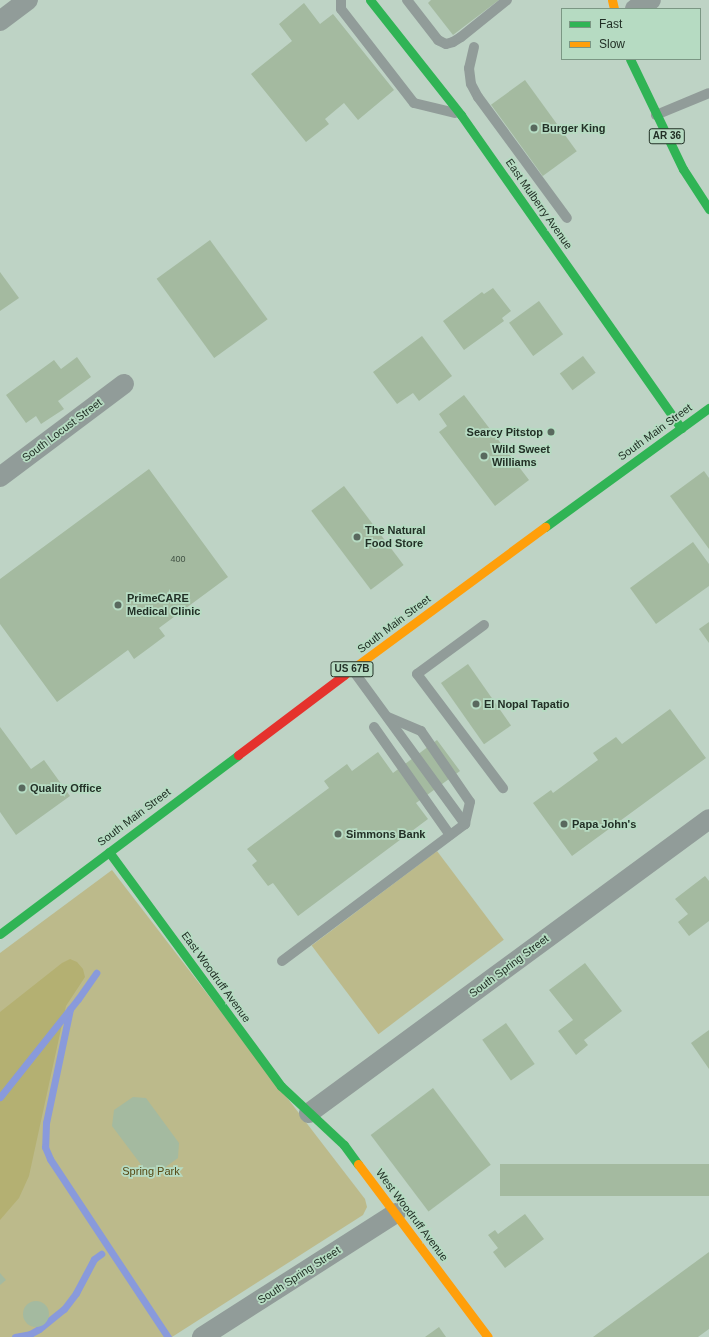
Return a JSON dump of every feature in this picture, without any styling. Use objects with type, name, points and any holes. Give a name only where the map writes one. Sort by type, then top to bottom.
[{"type":"street","points":[[0,21],[28,0]]},
{"type":"street","name":"East Mulberry Avenue","points":[[370,0],[461,115],[681,428]]},
{"type":"street","points":[[637,8],[650,0]]},
{"type":"street","name":"AR 36","points":[[630,60],[683,169],[709,209]]},
{"type":"street","name":"South Locust Street","points":[[0,477],[124,384]]},
{"type":"street","name":"South Main Street","points":[[0,934],[352,669],[709,408]]},
{"type":"street","name":"South Spring Street","points":[[309,1113],[709,819]]},
{"type":"street","name":"East Woodruff Avenue","points":[[108,852],[281,1086],[309,1113]]},
{"type":"street","name":"West Woodruff Avenue","points":[[309,1113],[344,1145],[488,1337]]},
{"type":"street","name":"South Spring Street","points":[[202,1337],[396,1213]]},
{"type":"lane","points":[[341,0],[341,9],[414,103],[461,115]]},
{"type":"lane","points":[[407,0],[438,40],[446,44],[457,39],[507,0]]},
{"type":"lane","points":[[474,47],[468,68],[471,84],[478,97],[567,218]]},
{"type":"lane","points":[[656,115],[709,93]]},
{"type":"lane","points":[[484,625],[417,674],[503,788]]},
{"type":"lane","points":[[352,669],[465,824]]},
{"type":"lane","points":[[282,961],[465,824],[470,802],[421,731],[387,717]]},
{"type":"lane","points":[[374,727],[450,835]]},
{"type":"green space","points":[[437,851],[504,940],[378,1034],[312,945]]},
{"type":"green space","name":"Spring Park","points":[[112,870],[365,1199],[367,1207],[363,1215],[172,1337],[0,1337],[0,953]]},
{"type":"shaded area","points":[[70,959],[77,962],[83,969],[85,977],[66,1006],[29,1176],[19,1198],[0,1220],[0,1012],[62,963]]},
{"type":"building","points":[[431,0],[499,0],[453,35],[428,3]]},
{"type":"building","points":[[304,3],[320,24],[333,14],[394,90],[358,120],[344,103],[325,119],[329,124],[306,142],[251,74],[292,41],[279,24]]},
{"type":"building","name":"Burger King","points":[[525,80],[577,151],[543,176],[491,105]]},
{"type":"building","points":[[210,240],[268,319],[214,358],[157,279]]},
{"type":"building","points":[[0,272],[19,298],[0,311]]},
{"type":"building","points":[[493,288],[511,311],[502,318],[504,321],[464,350],[443,321],[482,292],[484,294]]},
{"type":"building","points":[[539,301],[563,334],[533,356],[509,323]]},
{"type":"building","points":[[422,336],[452,376],[419,401],[413,393],[397,404],[373,372]]},
{"type":"building","points":[[583,356],[596,373],[572,390],[560,373]]},
{"type":"building","points":[[77,357],[91,377],[58,401],[64,409],[41,424],[36,416],[26,423],[6,395],[54,360],[61,369]]},
{"type":"building","name":"Wild Sweet Williams","points":[[464,395],[529,480],[495,506],[439,432],[447,426],[439,414]]},
{"type":"building","points":[[149,469],[228,577],[159,628],[165,636],[134,659],[128,650],[57,702],[0,624],[0,579]]},
{"type":"building","points":[[704,471],[709,478],[709,549],[670,496]]},
{"type":"building","name":"The Natural Food Store","points":[[344,486],[404,565],[371,590],[311,511]]},
{"type":"building","points":[[693,542],[709,564],[709,586],[656,624],[630,588]]},
{"type":"building","points":[[709,622],[709,643],[699,629]]},
{"type":"building","name":"El Nopal Tapatio","points":[[468,664],[511,725],[484,744],[441,683]]},
{"type":"building","points":[[670,709],[706,758],[572,856],[533,803],[551,790],[553,793],[598,760],[593,753],[616,737],[622,744]]},
{"type":"building","name":"Quality Office","points":[[0,727],[31,769],[44,760],[70,796],[16,835],[0,812]]},
{"type":"building","name":"Simmons Bank","points":[[437,740],[460,771],[416,803],[428,819],[298,916],[273,883],[268,886],[252,865],[257,861],[247,849],[329,788],[324,781],[347,764],[352,771],[378,752],[393,773]]},
{"type":"building","points":[[705,876],[709,881],[709,921],[689,936],[678,922],[688,914],[675,899]]},
{"type":"building","points":[[585,963],[622,1011],[584,1040],[588,1045],[576,1055],[558,1031],[573,1020],[549,990]]},
{"type":"building","points":[[506,1023],[535,1064],[511,1081],[482,1040]]},
{"type":"building","points":[[709,1030],[709,1069],[691,1043]]},
{"type":"building","points":[[433,1088],[491,1165],[428,1212],[371,1135]]},
{"type":"building","points":[[133,1097],[146,1098],[179,1143],[178,1158],[160,1171],[145,1170],[112,1126],[114,1110]]},
{"type":"building","points":[[500,1164],[709,1164],[709,1196],[500,1196]]},
{"type":"building","points":[[525,1214],[544,1239],[505,1268],[493,1252],[498,1248],[488,1235],[495,1230],[498,1234]]},
{"type":"building","points":[[709,1252],[709,1329],[698,1337],[593,1337]]},
{"type":"building","points":[[0,1273],[6,1280],[0,1285]]},
{"type":"building","points":[[36,1301],[45,1305],[49,1314],[45,1323],[36,1327],[27,1323],[23,1314],[27,1305]]},
{"type":"building","points":[[439,1327],[446,1337],[425,1337]]},
{"type":"waterway","points":[[0,1097],[78,999],[96,973]]},
{"type":"waterway","points":[[70,1009],[46,1123],[45,1147],[50,1159],[168,1337]]},
{"type":"waterway","points":[[15,1337],[30,1334],[39,1329],[64,1309],[76,1293],[94,1259],[101,1254]]},
{"type":"traffic: fast","points":[[370,0],[461,115],[681,428]]},
{"type":"traffic: fast","points":[[630,60],[683,169],[709,209]]},
{"type":"traffic: fast","points":[[545,527],[709,408]]},
{"type":"traffic: fast","points":[[0,934],[238,755]]},
{"type":"traffic: fast","points":[[109,852],[281,1086],[344,1145],[358,1164]]},
{"type":"traffic: slow","points":[[612,0],[614,8]]},
{"type":"traffic: slow","points":[[344,675],[545,527]]},
{"type":"traffic: slow","points":[[358,1164],[488,1337]]},
{"type":"traffic: jam","points":[[238,755],[344,675]]},
{"type":"place","name":"Burger King","points":[[534,128]]},
{"type":"place","name":"Searcy Pitstop","points":[[551,432]]},
{"type":"place","name":"Wild Sweet Williams","points":[[484,456]]},
{"type":"place","name":"The Natural Food Store","points":[[357,537]]},
{"type":"place","name":"PrimeCARE Medical Clinic","points":[[118,605]]},
{"type":"place","name":"El Nopal Tapatio","points":[[476,704]]},
{"type":"place","name":"Quality Office","points":[[22,788]]},
{"type":"place","name":"Papa John's","points":[[564,824]]},
{"type":"place","name":"Simmons Bank","points":[[338,834]]}]
